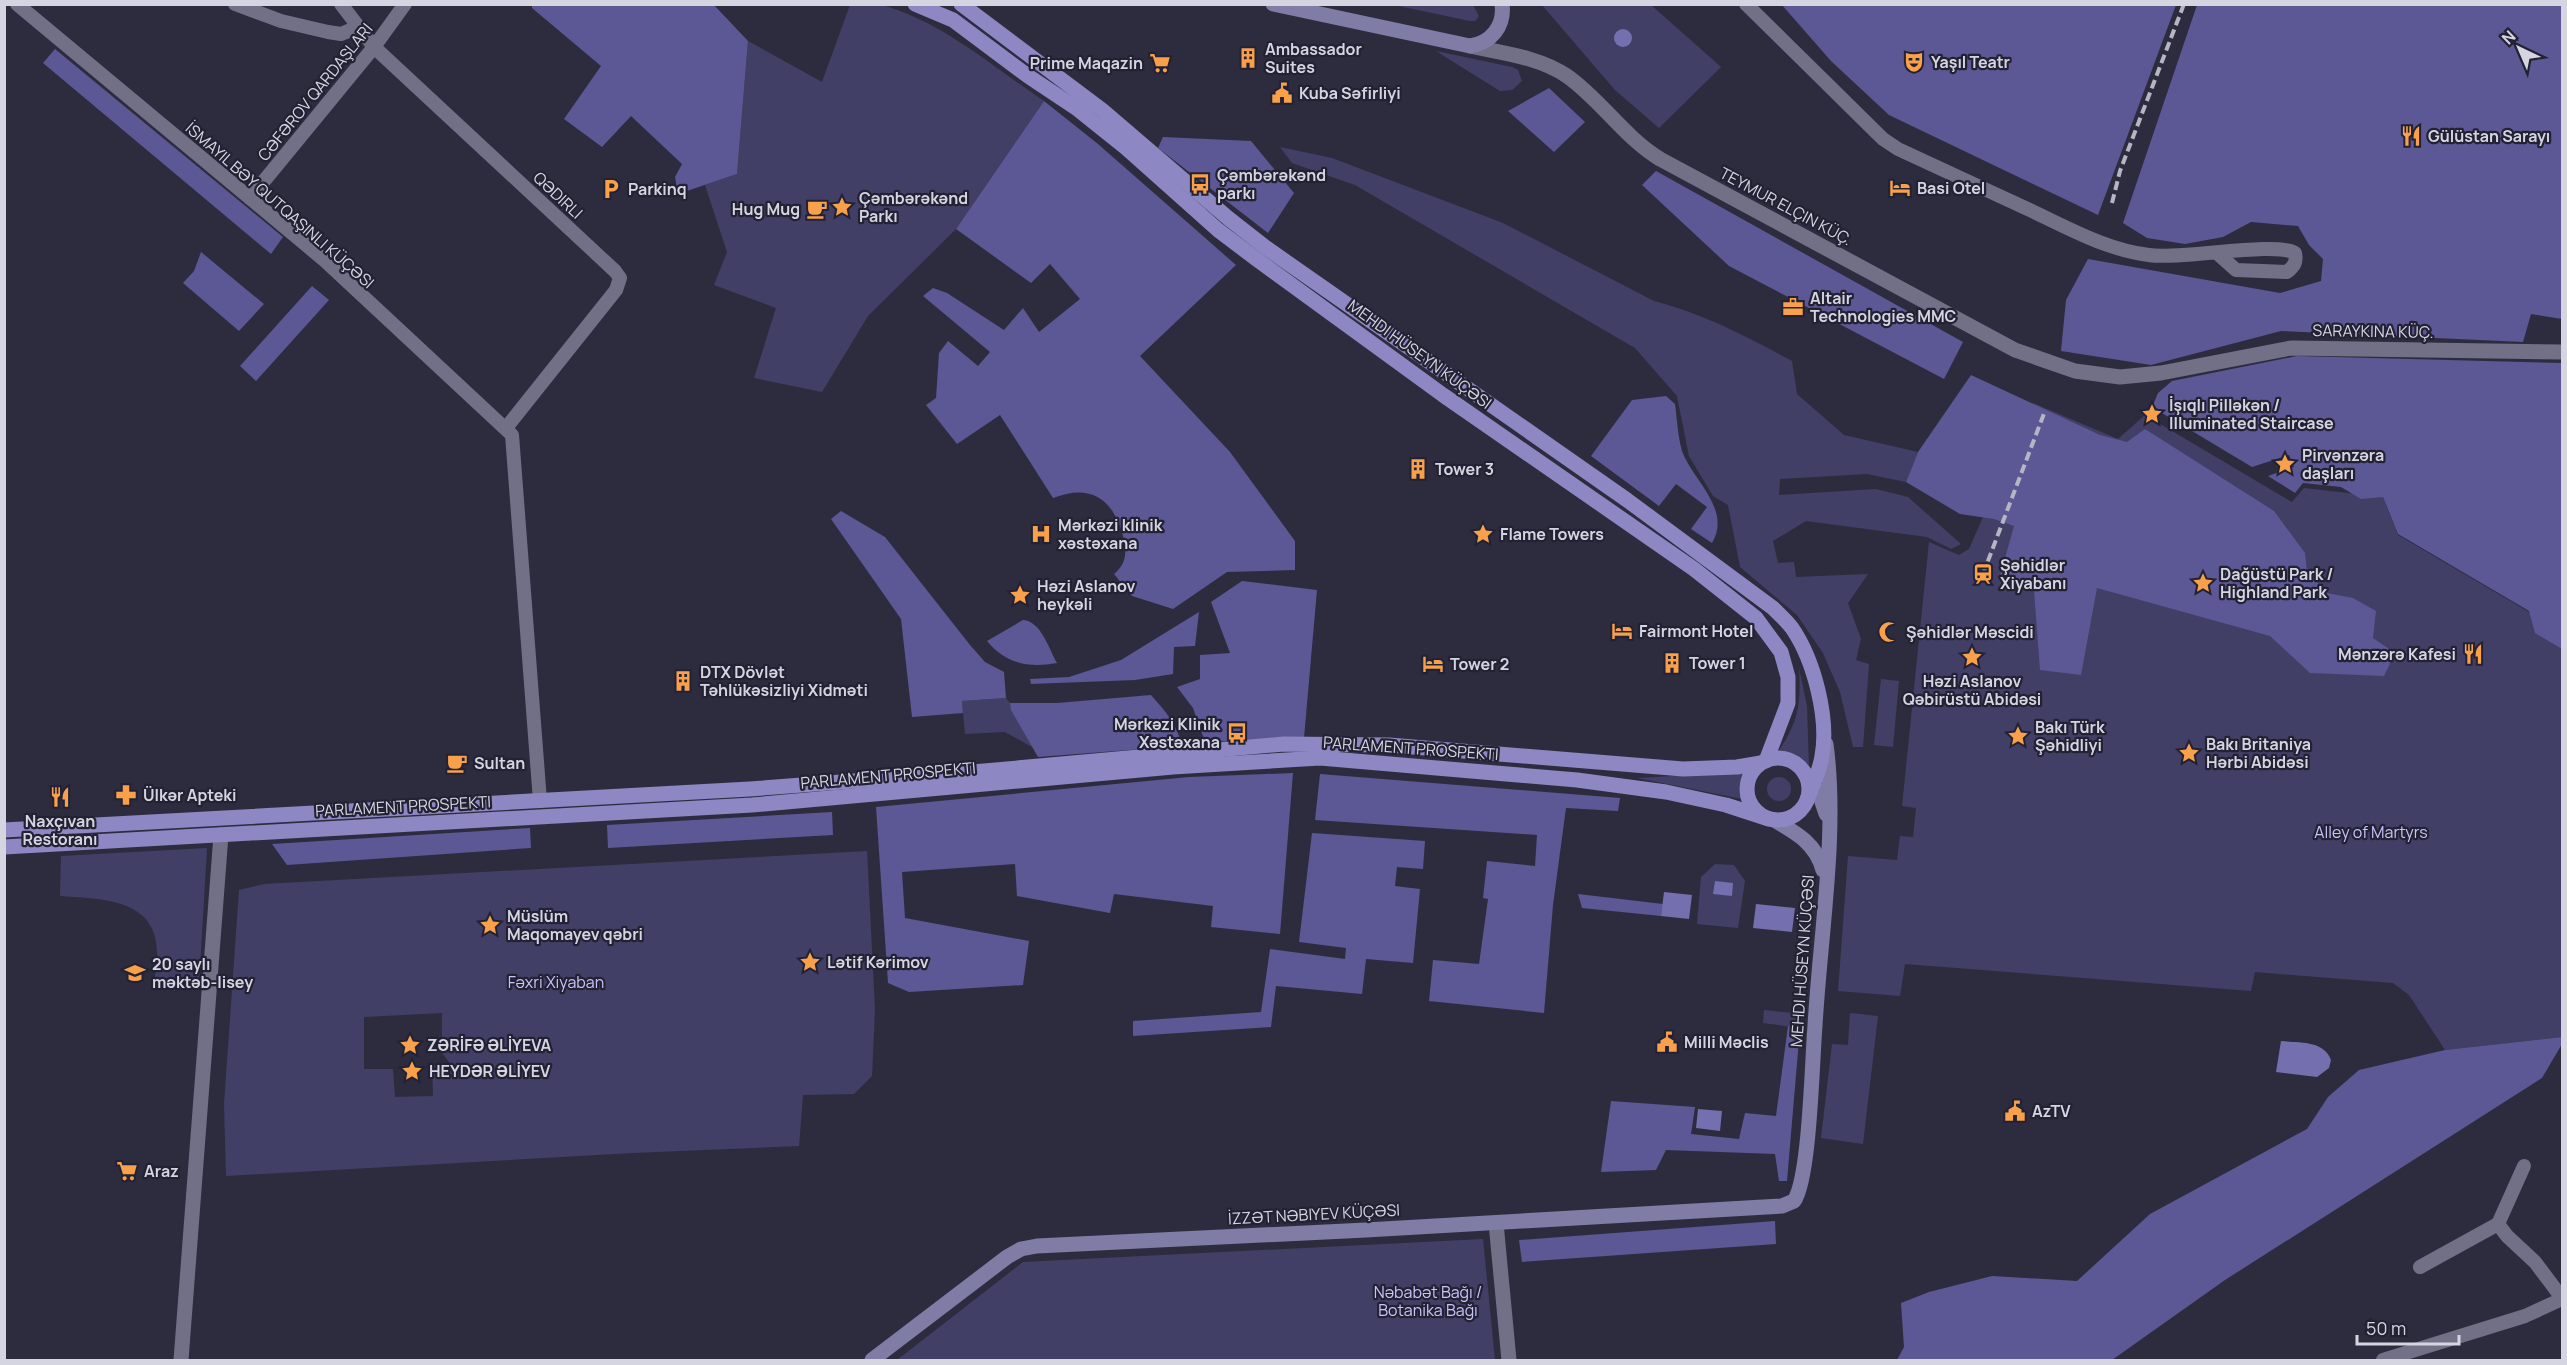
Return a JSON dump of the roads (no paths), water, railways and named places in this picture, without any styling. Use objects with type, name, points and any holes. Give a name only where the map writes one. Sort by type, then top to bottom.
[{"type":"main road","name":"MEHDI HÜSEYN KÜÇƏSI","points":[[915,4],[946,16],[1093,121],[1218,230],[1255,258],[1443,395],[1694,569],[1756,618],[1781,652],[1788,677],[1788,704],[1764,762]]},
{"type":"main road","points":[[931,4],[946,16]]},
{"type":"main road","points":[[961,4],[983,21]]},
{"type":"main road","points":[[969,4],[983,21]]},
{"type":"main road","points":[[1273,4],[1470,46],[1483,42],[1496,31],[1503,18],[1502,4]]},
{"type":"main road","name":"MEHDI HÜSEYN KÜÇƏSI","points":[[983,21],[1102,110],[1265,247],[1627,500],[1773,608],[1791,627],[1803,647],[1814,679],[1824,721],[1830,779],[1826,879],[1808,1120],[1800,1188],[1794,1202]]},
{"type":"main road","name":"MEHDI HÜSEYN KÜÇƏSI","points":[[1807,800],[1822,760],[1824,721]]},
{"type":"main road","name":"PARLAMENT PROSPEKTI","points":[[4,830],[858,781],[1284,744],[1389,745],[1683,769],[1737,767],[1764,762]]},
{"type":"main road","name":"PARLAMENT PROSPEKTI","points":[[4,847],[753,805],[1207,765],[1320,758],[1577,780],[1666,792],[1726,805],[1772,819]]},
{"type":"main road","points":[[1826,879],[1819,857],[1809,843],[1756,811],[1748,797],[1748,782],[1751,775],[1764,762],[1783,759],[1797,765],[1812,783],[1823,802],[1829,826]]},
{"type":"main road","points":[[1772,819],[1792,817],[1803,807],[1807,800],[1809,785],[1803,771]]},
{"type":"main road","name":"İZZƏT NƏBIYEV KÜÇƏSI","points":[[872,1360],[1007,1257],[1021,1249],[1037,1246],[1496,1223],[1774,1206],[1794,1202]]},
{"type":"street","points":[[235,4],[281,21],[328,32],[341,34],[358,27]]},
{"type":"street","name":"QƏDIRLI","points":[[341,4],[374,47],[620,278],[616,290],[506,428]]},
{"type":"street","points":[[250,198],[374,47],[405,4]]},
{"type":"street","points":[[1746,4],[1883,138],[1898,148],[2115,248],[2163,256],[2217,253],[2289,250],[2295,253],[2296,260],[2294,266],[2287,272],[2248,272],[2236,270],[2217,253]]},
{"type":"street","points":[[22,8],[322,259],[506,428],[514,444],[540,801]]},
{"type":"street","name":"TEYMUR ELÇIN KÜÇ.","points":[[1470,46],[1526,58],[1558,70],[1573,81],[1644,148],[1660,159],[2020,352],[2091,374],[2120,377],[2161,374]]},
{"type":"street","name":"SARAYKINA KÜÇ.","points":[[2161,374],[2281,349],[2305,347],[2562,352]]},
{"type":"street","points":[[181,1360],[221,835]]},
{"type":"street","points":[[2420,1267],[2498,1224],[2524,1166]]},
{"type":"street","points":[[1496,1223],[1509,1360]]},
{"type":"street","points":[[2383,1360],[2525,1316],[2562,1298],[2535,1262],[2507,1236],[2498,1224]]},
{"type":"railway","points":[[2112,203],[2120,171],[2184,4]]},
{"type":"railway","points":[[1983,574],[2045,411]]},
{"type":"place","name":"Ambassador Suites","points":[[1248,58]]},
{"type":"place","name":"Yaşıl Teatr","points":[[1914,62]]},
{"type":"place","name":"Prime Maqazin","points":[[1160,63]]},
{"type":"place","name":"Kuba Səfirliyi","points":[[1282,93]]},
{"type":"place","name":"Gülüstan Sarayı","points":[[2411,136]]},
{"type":"place","name":"Çəmbərəkənd parkı","points":[[1200,184]]},
{"type":"place","name":"Basi Otel","points":[[1900,188]]},
{"type":"place","name":"Parkinq","points":[[611,189]]},
{"type":"place","name":"Çəmbərəkənd Parkı","points":[[842,207]]},
{"type":"place","name":"Hug Mug","points":[[817,209]]},
{"type":"place","name":"Altair Technologies MMC","points":[[1793,307]]},
{"type":"place","name":"İşıqlı Pilləkən / Illuminated Staircase","points":[[2152,414]]},
{"type":"place","name":"Pirvənzəra daşları","points":[[2285,464]]},
{"type":"place","name":"Tower 3","points":[[1418,469]]},
{"type":"place","name":"Mərkəzi klinik xəstəxana","points":[[1041,534]]},
{"type":"place","name":"Flame Towers","points":[[1483,534]]},
{"type":"place","name":"Şəhidlər Xiyabanı","points":[[1983,574]]},
{"type":"place","name":"Dağüstü Park / Highland Park","points":[[2203,583]]},
{"type":"place","name":"Həzi Aslanov heykəli","points":[[1020,595]]},
{"type":"place","name":"Fairmont Hotel","points":[[1622,631]]},
{"type":"place","name":"Şəhidlər Məscidi","points":[[1889,632]]},
{"type":"place","name":"Mənzərə Kafesi","points":[[2473,654]]},
{"type":"place","name":"Həzi Aslanov Qəbirüstü Abidəsi","points":[[1972,657]]},
{"type":"place","name":"Tower 1","points":[[1672,663]]},
{"type":"place","name":"Tower 2","points":[[1433,664]]},
{"type":"place","name":"DTX Dövlət Təhlükəsizliyi Xidməti","points":[[683,681]]},
{"type":"place","name":"Mərkəzi Klinik Xəstəxana","points":[[1237,733]]},
{"type":"place","name":"Bakı Türk Şəhidliyi","points":[[2018,736]]},
{"type":"place","name":"Bakı Britaniya Hərbi Abidəsi","points":[[2189,753]]},
{"type":"place","name":"Sultan","points":[[457,763]]},
{"type":"place","name":"Ülkər Apteki","points":[[126,795]]},
{"type":"place","name":"Naxçıvan Restoranı","points":[[60,797]]},
{"type":"place","name":"Müslüm Maqomayev qəbri","points":[[490,925]]},
{"type":"place","name":"Lətif Kərimov","points":[[810,962]]},
{"type":"place","name":"20 saylı məktəb-lisey","points":[[135,973]]},
{"type":"place","name":"Milli Məclis","points":[[1667,1042]]},
{"type":"place","name":"ZƏRİFƏ ƏLİYEVA","points":[[410,1045]]},
{"type":"place","name":"HEYDƏR ƏLİYEV","points":[[412,1071]]},
{"type":"place","name":"AzTV","points":[[2015,1111]]},
{"type":"place","name":"Araz","points":[[127,1171]]},
{"type":"park label","name":"Alley of Martyrs","points":[[2371,832]]},
{"type":"park label","name":"Fəxri Xiyaban","points":[[556,982]]},
{"type":"park label","name":"Nəbabət Bağı / Botanika Bağı","points":[[1428,1301]]}]
